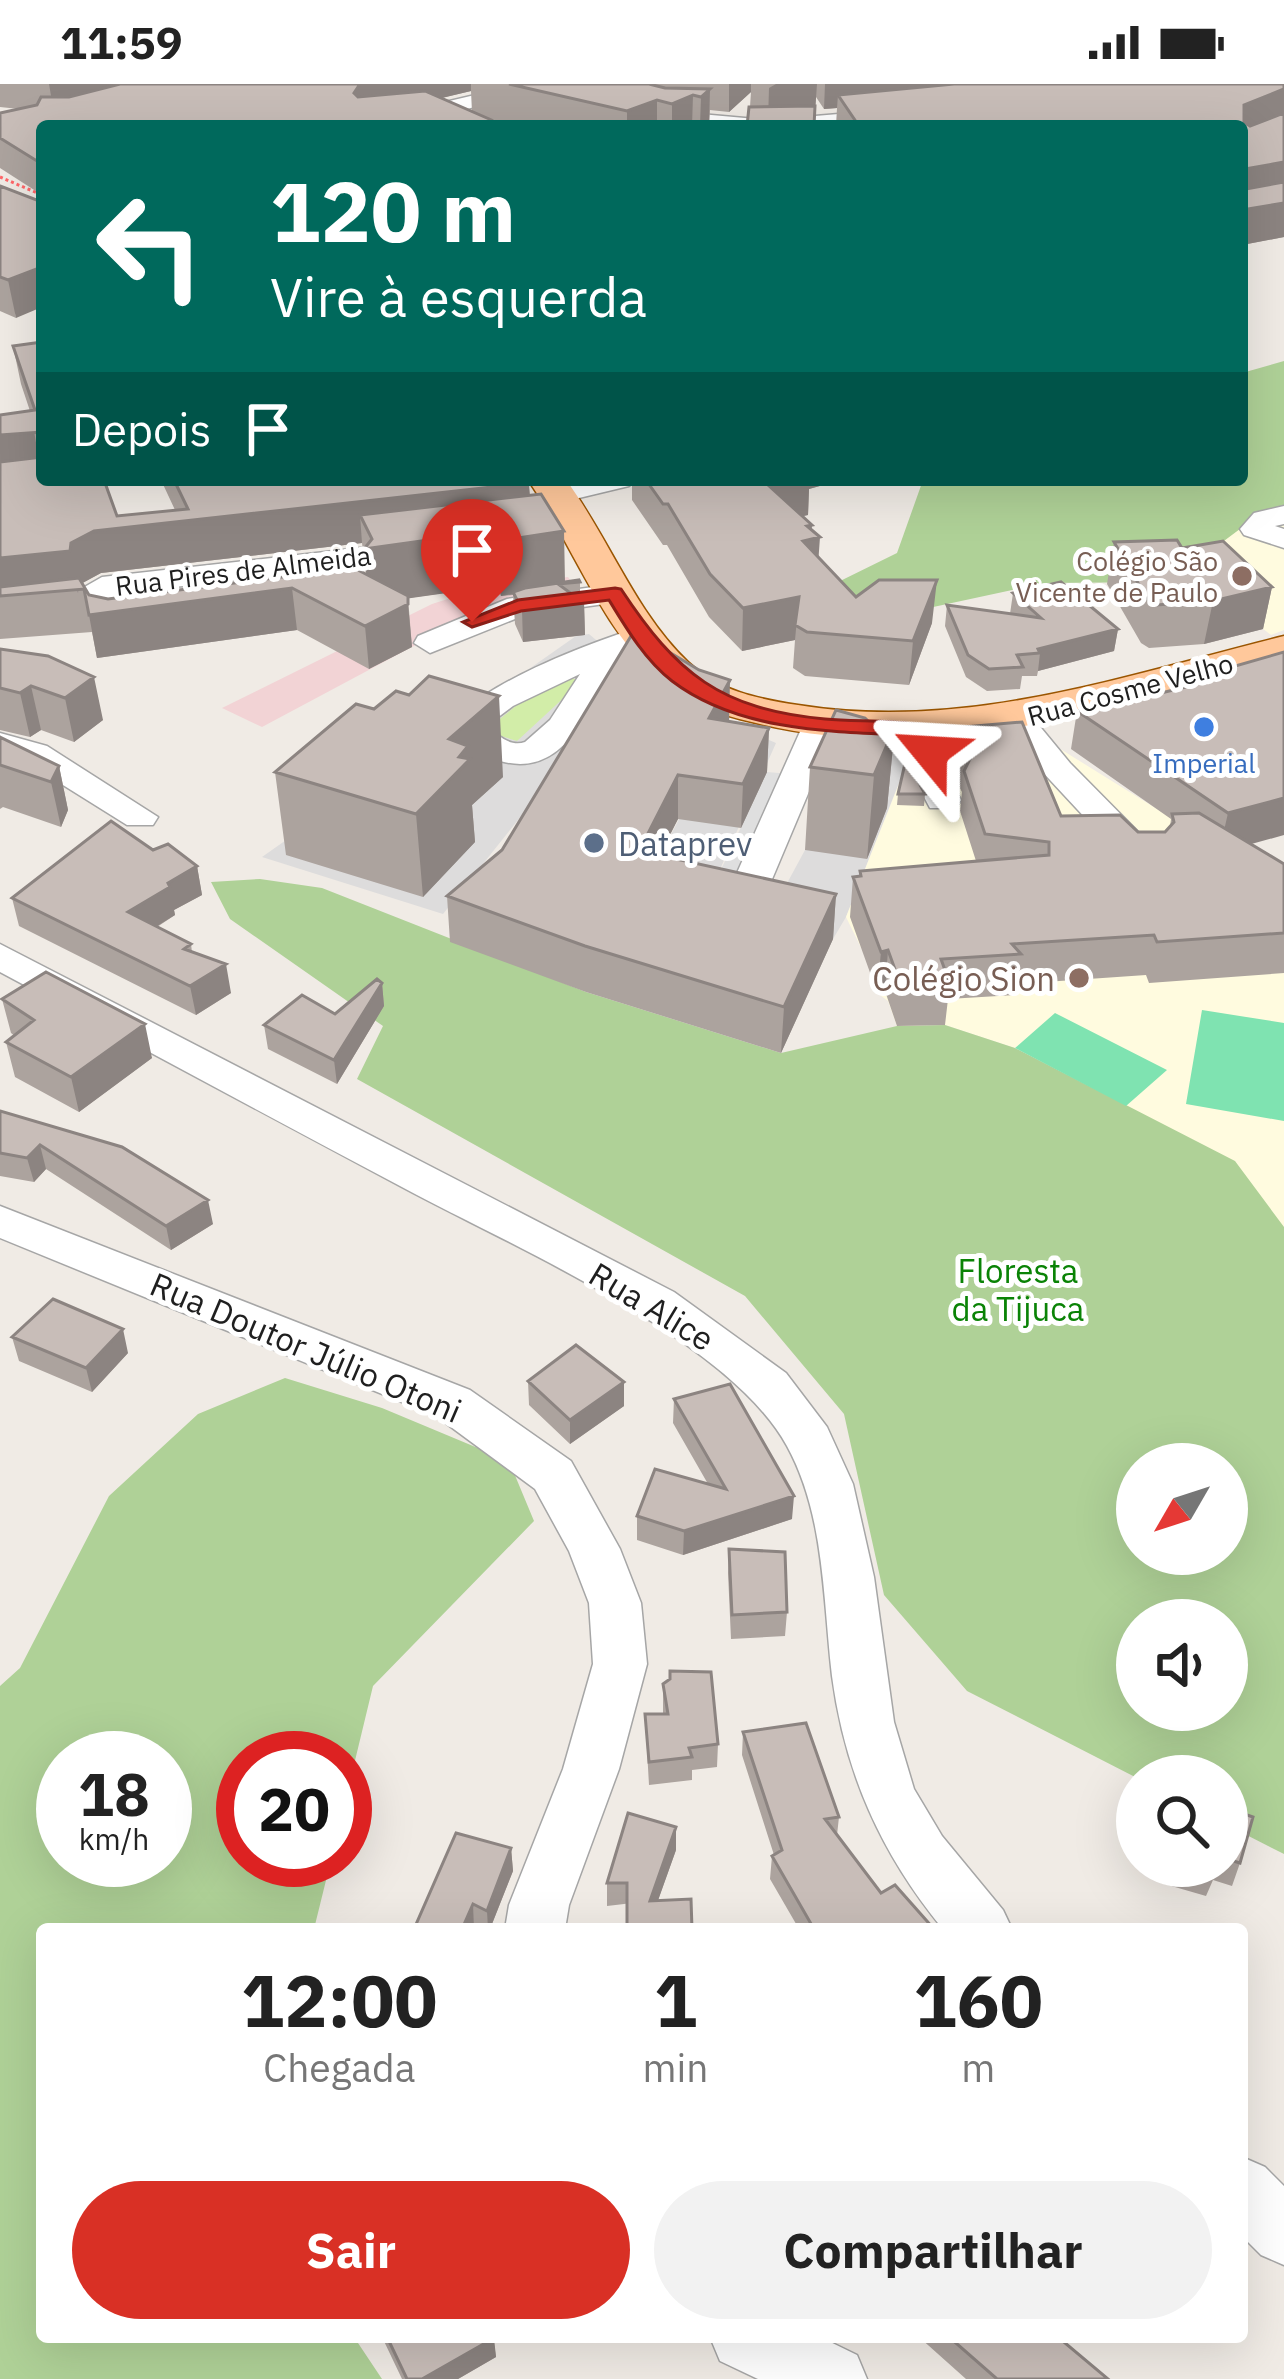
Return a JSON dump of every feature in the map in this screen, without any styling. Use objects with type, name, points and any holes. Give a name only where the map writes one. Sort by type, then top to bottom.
[{"type":"main road","name":"Rua Cosme Velho","points":[[553,487],[568,534],[615,593],[624,645],[723,703],[820,725],[904,743],[1024,731],[1284,647]]},
{"type":"street","points":[[398,120],[546,86],[577,84]]},
{"type":"street","points":[[546,86],[578,90],[667,117],[697,120]]},
{"type":"street","points":[[841,120],[932,111]]},
{"type":"street","points":[[1284,514],[1265,519],[1255,529],[1284,539]]},
{"type":"street","name":"Rua Pires de Almeida","points":[[0,616],[109,616],[97,589],[102,586],[462,545]]},
{"type":"street","points":[[339,560],[357,596]]},
{"type":"street","points":[[430,643],[518,606],[615,593]]},
{"type":"street","points":[[751,884],[820,725]]},
{"type":"street","points":[[1024,731],[1144,859]]},
{"type":"street","points":[[0,743],[35,753],[140,818]]},
{"type":"street","points":[[904,743],[921,758],[943,800]]},
{"type":"street","name":"Rua Alice","points":[[0,956],[658,1304],[715,1342],[782,1400],[829,1480],[879,1772],[904,1827],[977,1923]]},
{"type":"street","name":"Rua Doutor Júlio Otoni","points":[[0,1221],[453,1403],[553,1475],[594,1549],[614,1603],[620,1664],[591,1769],[536,1923]]},
{"type":"street","points":[[1248,2196],[1284,2232]]},
{"type":"street","points":[[757,2343],[833,2379]]},
{"type":"path","points":[[0,177],[36,192]]},
{"type":"shaded area","name":"Colégio São Vicente de Paulo","points":[[1284,508],[1284,630],[1271,635],[1185,568],[1252,519]]},
{"type":"shaded area","points":[[568,577],[586,602],[470,616],[262,727],[222,708],[432,604],[479,589]]},
{"type":"shaded area","points":[[589,634],[635,673],[443,914],[262,857],[576,636]]},
{"type":"shaded area","points":[[729,723],[776,743],[702,910],[639,896]]},
{"type":"shaded area","name":"Colégio Sion","points":[[1041,737],[1284,888],[1284,1228],[1233,1162],[1015,1048],[945,1025],[897,1026],[888,1001],[876,992],[870,966],[846,917],[914,746]]},
{"type":"shaded area","points":[[847,744],[910,755],[846,917],[833,939],[765,924],[805,850]]},
{"type":"shaded area","points":[[767,772],[791,774],[739,883],[717,878]]},
{"type":"green space","points":[[1284,361],[1284,508],[1252,520],[1169,582],[1045,583],[910,612],[840,596],[834,584],[897,553],[921,486],[1248,486],[1248,371]]},
{"type":"green space","points":[[564,676],[582,681],[517,741],[485,731],[539,687]]},
{"type":"green space","name":"Floresta da Tijuca","points":[[260,879],[322,888],[586,992],[781,1053],[897,1026],[945,1025],[1015,1048],[1235,1161],[1284,1227],[1284,1854],[1248,1836],[1248,1755],[1116,1755],[1116,1767],[967,1691],[884,1595],[844,1414],[745,1296],[357,1079],[383,1026],[230,919],[211,882]]},
{"type":"green space","points":[[1202,1010],[1284,1023],[1284,1121],[1186,1104]]},
{"type":"green space","points":[[1055,1013],[1167,1070],[1126,1106],[1015,1048]]},
{"type":"green space","points":[[285,1378],[382,1408],[509,1461],[534,1521],[373,1686],[362,1731],[216,1731],[216,1887],[324,1887],[315,1923],[36,1923],[36,2343],[358,2343],[382,2379],[0,2379],[0,1686],[20,1668],[109,1496],[198,1414]]},
{"type":"building","points":[[120,84],[360,84],[354,93],[358,97],[425,91],[491,120],[36,120],[36,160],[0,138],[0,113],[37,105],[41,97],[69,97]]},
{"type":"building","points":[[509,84],[710,89],[701,97],[693,95],[672,104],[657,100],[627,111]]},
{"type":"building","points":[[954,84],[1284,84],[1284,89],[1244,105],[1244,120],[855,120],[838,95]]},
{"type":"building","points":[[815,106],[814,120],[748,120],[749,107]]},
{"type":"building","points":[[1284,113],[1284,162],[1248,168],[1248,125]]},
{"type":"building","points":[[1284,182],[1284,203],[1248,209],[1248,189]]},
{"type":"building","points":[[0,186],[36,200],[36,269],[8,280],[0,277]]},
{"type":"building","points":[[36,343],[36,432],[0,435],[0,415],[35,410],[13,346]]},
{"type":"building","points":[[36,458],[36,486],[106,486],[117,516],[188,509],[177,486],[502,486],[94,531],[71,543],[70,551],[0,558],[0,462]]},
{"type":"building","points":[[650,486],[769,486],[812,525],[807,526],[820,537],[803,541],[856,597],[879,580],[937,580],[913,641],[807,632],[795,625],[799,597],[743,608],[710,574],[668,504]]},
{"type":"building","points":[[541,494],[564,531],[499,541],[494,531],[364,549],[372,539],[360,515]]},
{"type":"building","points":[[1177,540],[1182,548],[1223,541],[1272,587],[1213,601],[1156,605],[1148,600],[1114,542]]},
{"type":"building","points":[[354,568],[408,596],[408,604],[365,626],[292,588],[89,615],[84,589],[0,596],[0,587],[79,578],[89,595],[108,599]]},
{"type":"building","points":[[579,580],[558,584],[584,603],[522,610],[513,592],[525,588]]},
{"type":"building","points":[[1061,582],[1118,629],[1038,649],[1040,653],[1017,655],[1023,667],[989,669],[968,655],[947,605],[1041,618],[1013,593]]},
{"type":"building","points":[[634,631],[699,670],[730,680],[709,718],[769,728],[743,784],[678,775],[639,851],[836,894],[784,1007],[585,946],[447,896],[502,850]]},
{"type":"building","points":[[0,649],[48,656],[94,677],[65,698],[31,686],[20,693],[0,688]]},
{"type":"building","points":[[1284,652],[1284,798],[1228,813],[1077,711],[1111,697],[1120,703],[1194,685],[1190,679]]},
{"type":"building","points":[[429,676],[499,696],[449,739],[468,746],[459,757],[470,759],[416,814],[275,772],[356,704],[374,709],[396,691],[409,695]]},
{"type":"building","points":[[836,710],[865,718],[873,726],[895,726],[874,775],[810,767]]},
{"type":"building","points":[[1022,722],[1061,816],[1120,815],[1138,832],[1165,832],[1174,822],[1172,814],[1199,813],[1284,864],[1284,933],[1157,942],[1154,935],[1012,944],[1021,954],[941,959],[950,984],[901,986],[888,950],[881,952],[853,877],[861,876],[860,871],[1049,855],[1049,842],[985,834],[964,771],[970,759],[952,728]]},
{"type":"building","points":[[0,737],[59,766],[51,782],[0,765]]},
{"type":"building","points":[[906,759],[925,794],[898,794]]},
{"type":"building","points":[[111,821],[153,850],[168,844],[197,866],[128,912],[191,944],[184,949],[226,964],[190,986],[12,898]]},
{"type":"building","points":[[46,972],[145,1024],[71,1077],[6,1042],[34,1020],[2,999]]},
{"type":"building","points":[[377,979],[382,983],[334,1060],[264,1025],[302,995],[335,1014]]},
{"type":"building","points":[[0,1111],[122,1147],[208,1200],[166,1226],[40,1145],[27,1158],[0,1153]]},
{"type":"building","points":[[53,1299],[123,1329],[86,1368],[12,1337]]},
{"type":"building","points":[[576,1345],[624,1382],[570,1420],[528,1381]]},
{"type":"building","points":[[730,1384],[794,1496],[684,1531],[637,1516],[655,1469],[726,1489],[674,1399]]},
{"type":"building","points":[[729,1549],[785,1552],[787,1612],[732,1615]]},
{"type":"building","points":[[670,1671],[711,1672],[718,1744],[689,1748],[692,1757],[649,1762],[645,1714],[668,1714],[663,1684],[670,1679]]},
{"type":"building","points":[[806,1723],[839,1817],[825,1819],[881,1893],[895,1885],[929,1923],[811,1923],[772,1856],[782,1850],[743,1732]]},
{"type":"building","points":[[628,1813],[676,1827],[650,1901],[691,1899],[692,1923],[627,1923],[627,1883],[607,1883]]},
{"type":"building","points":[[456,1833],[511,1848],[487,1911],[473,1904],[465,1923],[417,1923]]},
{"type":"building","points":[[390,2343],[485,2343],[422,2379],[407,2379]]},
{"type":"building","points":[[956,2343],[1065,2343],[1108,2379],[997,2379]]},
{"type":"place","name":"Colégio São Vicente de Paulo","points":[[1242,576]]},
{"type":"place","name":"Imperial","points":[[1204,727]]},
{"type":"place","name":"Dataprev","points":[[594,843]]},
{"type":"place","name":"Colégio Sion","points":[[1079,978]]},
{"type":"route","points":[[472,622],[518,606],[615,593],[642,638],[677,676],[723,703],[820,725],[911,729],[930,752]]}]
